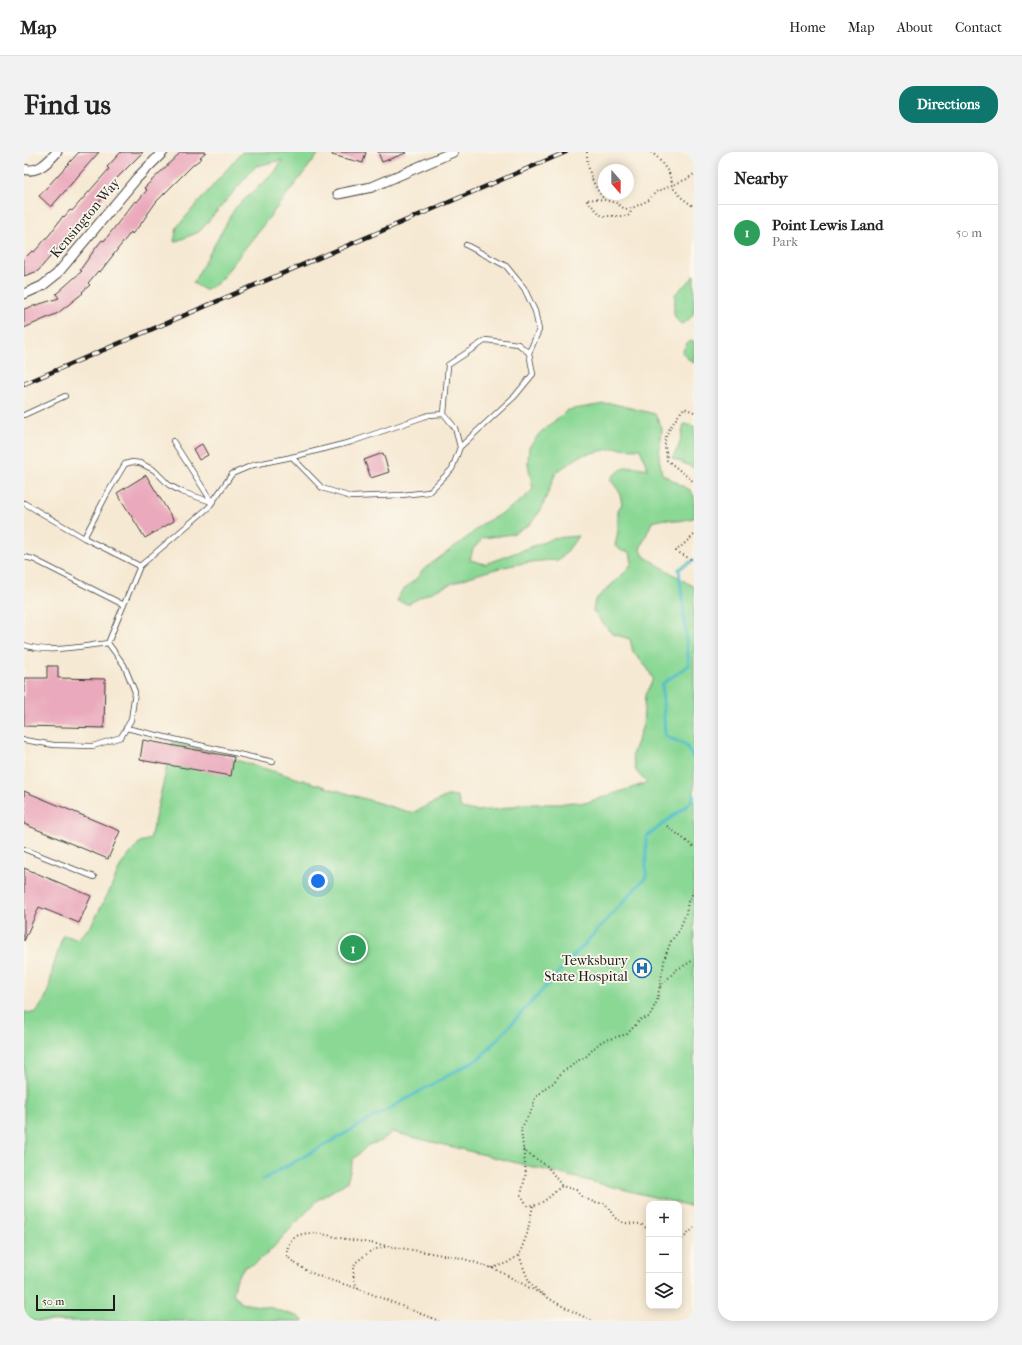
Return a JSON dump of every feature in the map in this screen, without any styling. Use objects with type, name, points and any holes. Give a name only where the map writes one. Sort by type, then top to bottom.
[{"type":"street","points":[[24,170],[27,171],[40,168],[57,152]]},
{"type":"street","name":"Kensington Way","points":[[24,294],[42,286],[57,274],[136,178],[163,152]]},
{"type":"street","points":[[338,194],[372,186],[453,152]]},
{"type":"lane","points":[[292,458],[322,488],[351,497],[402,495],[429,492],[452,469],[460,447],[516,396],[533,374],[529,353],[539,330],[535,311],[524,288],[506,266],[466,244]]},
{"type":"lane","points":[[460,447],[454,428],[444,414],[448,366],[486,340],[518,344],[529,353]]},
{"type":"lane","points":[[24,415],[64,396]]},
{"type":"lane","points":[[108,643],[140,566],[209,507],[232,474],[253,465],[292,458],[351,442],[429,415],[444,414]]},
{"type":"lane","points":[[173,441],[212,502]]},
{"type":"lane","points":[[84,538],[107,494],[125,464],[132,462],[140,463],[154,470],[162,479],[176,489],[212,502]]},
{"type":"lane","points":[[24,503],[84,538],[140,566]]},
{"type":"lane","points":[[24,557],[33,559],[124,605]]},
{"type":"lane","points":[[24,645],[33,648],[53,649],[108,643]]},
{"type":"lane","points":[[24,740],[54,745],[93,746],[121,737],[131,720],[135,692],[124,665],[108,643]]},
{"type":"lane","points":[[126,728],[273,762]]},
{"type":"lane","points":[[24,849],[94,877]]},
{"type":"path","points":[[588,152],[589,172],[598,193]]},
{"type":"path","points":[[651,152],[658,158],[669,173],[674,189],[682,198],[694,207]]},
{"type":"path","points":[[605,200],[616,203],[625,209],[632,208],[649,200],[656,192],[694,174]]},
{"type":"path","points":[[598,199],[586,200],[602,216],[628,216],[632,208]]},
{"type":"path","points":[[694,412],[684,408],[674,421],[664,442],[667,460],[694,482]]},
{"type":"path","points":[[694,536],[676,551],[694,561]]},
{"type":"path","points":[[667,826],[694,847]]},
{"type":"path","points":[[562,1186],[540,1203],[532,1206],[527,1205],[521,1195],[526,1172],[521,1129],[533,1107],[535,1098],[545,1088],[553,1083],[563,1071],[587,1056],[602,1041],[627,1034],[641,1019],[649,1017],[657,1001],[665,957],[671,941],[679,931],[686,913],[688,902],[693,893]]},
{"type":"path","points":[[660,988],[676,970],[694,960]]},
{"type":"path","points":[[523,1150],[547,1166],[562,1186],[576,1190],[582,1197],[596,1203],[605,1203],[615,1218],[624,1223],[641,1224],[646,1228]]},
{"type":"path","points":[[492,1268],[507,1263],[519,1254],[527,1234],[532,1206]]},
{"type":"path","points":[[682,1239],[694,1228]]},
{"type":"path","points":[[439,1321],[359,1289],[312,1273],[294,1263],[287,1256],[287,1249],[292,1238],[301,1234],[320,1233],[340,1238],[460,1258],[492,1268],[593,1321]]},
{"type":"path","points":[[359,1289],[355,1285],[353,1275],[355,1263],[372,1250],[390,1246]]},
{"type":"path","points":[[519,1254],[530,1283],[545,1296]]},
{"type":"green space","points":[[242,152],[320,152],[218,283],[205,290],[193,283],[235,208],[275,172],[282,160],[256,166],[199,232],[174,242],[177,227]]},
{"type":"green space","points":[[694,275],[694,312],[686,322],[681,324],[674,314],[675,295]]},
{"type":"green space","points":[[694,341],[694,363],[690,361],[682,352],[688,342]]},
{"type":"green space","points":[[610,403],[655,414],[662,429],[659,457],[662,474],[690,490],[694,496],[694,518],[678,521],[665,519],[652,522],[640,549],[645,557],[694,587],[694,1207],[682,1204],[682,1201],[670,1201],[392,1132],[381,1141],[368,1145],[353,1160],[347,1182],[319,1199],[268,1253],[254,1264],[244,1267],[237,1278],[233,1293],[241,1303],[272,1308],[299,1317],[304,1321],[24,1321],[24,1012],[35,1013],[46,997],[63,935],[77,939],[91,926],[121,865],[140,842],[150,839],[173,741],[412,813],[447,796],[457,796],[461,808],[475,811],[501,809],[523,804],[558,804],[572,802],[585,803],[647,783],[636,771],[632,755],[643,725],[645,695],[653,679],[648,669],[633,652],[630,639],[612,634],[593,611],[595,600],[625,572],[632,563],[630,552],[622,551],[615,546],[618,531],[618,510],[622,504],[619,491],[610,479],[619,471],[627,467],[648,469],[640,449],[615,448],[582,455],[556,472],[541,510],[529,525],[513,534],[483,538],[473,549],[470,560],[485,564],[555,538],[578,536],[566,553],[558,560],[519,564],[480,573],[443,587],[408,604],[397,601],[401,592],[416,579],[424,569],[468,537],[482,524],[506,511],[524,498],[533,489],[528,464],[529,447],[540,433],[568,410]]},
{"type":"green space","points":[[684,424],[694,426],[694,468],[672,458],[679,446]]},
{"type":"building","points":[[79,152],[99,152],[51,207],[39,196]]},
{"type":"building","points":[[121,152],[143,152],[114,181],[116,183],[87,217],[86,216],[64,244],[62,243],[38,271],[24,276],[24,259],[32,251],[34,252],[63,216],[64,217],[70,210],[72,211],[109,169],[107,167]]},
{"type":"building","points":[[181,152],[206,152],[200,157],[202,158],[156,202],[140,225],[132,234],[131,232],[100,272],[98,271],[88,283],[90,285],[82,292],[83,293],[58,313],[24,328],[24,309],[59,298],[56,294],[82,271],[80,270],[102,240],[104,241],[135,201],[137,202],[147,190],[144,188]]},
{"type":"building","points":[[333,152],[366,152],[363,163],[332,155]]},
{"type":"building","points":[[378,152],[405,152],[406,153],[382,162]]},
{"type":"building","points":[[202,444],[208,455],[199,460],[193,449]]},
{"type":"building","points":[[383,453],[389,472],[371,478],[364,460]]},
{"type":"building","points":[[146,475],[174,521],[145,538],[117,493]]},
{"type":"building","points":[[47,666],[58,666],[58,678],[105,679],[104,728],[24,726],[24,678],[47,678]]},
{"type":"building","points":[[143,740],[234,757],[231,776],[140,760]]},
{"type":"building","points":[[24,791],[120,831],[108,859],[24,824]]},
{"type":"building","points":[[24,868],[91,896],[79,923],[39,907],[24,941]]},
{"type":"waterway","points":[[694,560],[679,569],[689,665],[662,684],[665,736],[686,745],[694,760]]},
{"type":"waterway","points":[[262,1180],[481,1057],[646,877],[646,837],[690,803],[694,795]]},
{"type":"railway","points":[[24,384],[566,152]]},
{"type":"place","name":"Point Lewis Land","points":[[353,948]]},
{"type":"place","name":"Tewksbury State Hospital","points":[[642,968]]}]
